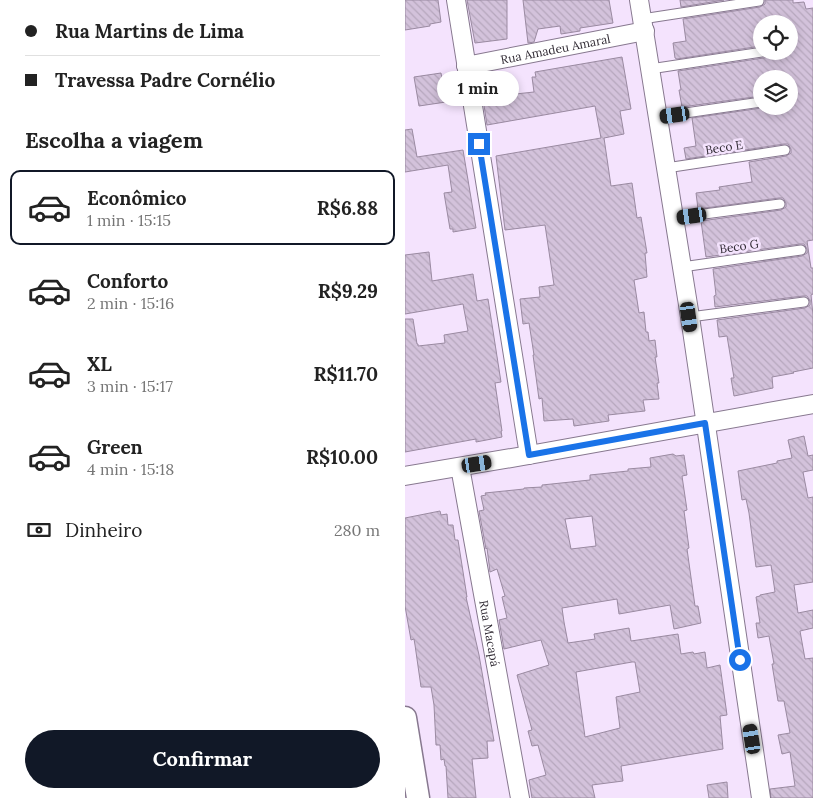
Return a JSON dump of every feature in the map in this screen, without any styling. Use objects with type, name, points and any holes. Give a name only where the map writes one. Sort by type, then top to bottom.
[{"type":"street","points":[[456,0],[529,455]]},
{"type":"street","points":[[639,0],[682,267],[761,798]]},
{"type":"street","name":"Rua Amadeu Amaral","points":[[466,66],[643,25]]},
{"type":"street","points":[[405,476],[813,404]]},
{"type":"street","name":"Rua Macapá","points":[[460,467],[520,798]]},
{"type":"street","points":[[405,718],[418,798]]},
{"type":"lane","points":[[643,25],[759,2]]},
{"type":"lane","points":[[651,69],[753,53]]},
{"type":"lane","points":[[658,117],[753,103]]},
{"type":"lane","name":"Beco E","points":[[666,168],[785,150]]},
{"type":"lane","points":[[674,218],[780,204]]},
{"type":"lane","name":"Beco G","points":[[682,267],[801,250]]},
{"type":"lane","points":[[689,317],[804,302]]},
{"type":"building","points":[[405,0],[438,0],[441,22],[430,24],[430,26],[405,30]]},
{"type":"building","points":[[467,0],[507,0],[507,39],[475,43]]},
{"type":"building","points":[[523,0],[609,0],[613,23],[580,28],[580,31],[561,34],[560,26],[538,29],[534,42],[528,43]]},
{"type":"building","points":[[680,0],[724,0],[681,7]]},
{"type":"building","points":[[765,0],[793,0],[793,3],[804,2],[806,9],[813,8],[813,240],[807,241],[811,268],[813,268],[813,294],[811,295],[813,368],[772,377],[773,388],[734,396],[731,378],[734,378],[727,336],[719,337],[717,320],[805,308],[810,305],[810,301],[807,296],[803,296],[715,307],[714,296],[716,295],[713,269],[802,256],[807,253],[807,249],[804,244],[800,244],[706,257],[701,221],[781,210],[786,207],[786,203],[783,198],[779,198],[698,209],[696,193],[720,190],[719,187],[752,182],[749,162],[786,156],[791,153],[791,149],[788,144],[784,144],[686,159],[684,148],[696,146],[692,118],[753,109],[753,115],[798,115],[798,70],[753,70],[753,97],[682,107],[678,71],[753,60],[798,60],[798,15],[753,15],[753,47],[677,59],[675,58],[673,43],[686,41],[683,19],[760,7],[765,4]]},
{"type":"building","points":[[622,57],[631,109],[620,111],[624,134],[604,138],[611,186],[632,183],[637,218],[641,217],[647,253],[645,253],[647,277],[634,280],[639,313],[644,312],[649,341],[655,340],[659,399],[643,400],[645,411],[608,415],[609,421],[574,426],[573,419],[544,421],[542,398],[539,399],[529,323],[523,324],[520,299],[540,297],[539,287],[554,285],[545,225],[505,230],[496,156],[601,138],[595,106],[487,125],[483,99],[534,92],[532,77],[536,77],[535,72]]},
{"type":"building","points":[[441,73],[446,102],[419,106],[414,77]]},
{"type":"building","points":[[412,129],[417,157],[463,150],[476,228],[453,232],[453,229],[450,229],[444,193],[452,192],[448,165],[405,172],[405,130]]},
{"type":"building","points":[[429,252],[432,281],[473,274],[477,301],[488,299],[501,382],[495,383],[502,437],[476,442],[476,439],[405,452],[405,319],[413,319],[418,346],[445,343],[444,335],[468,331],[463,304],[405,314],[405,255]]},
{"type":"building","points":[[804,436],[808,456],[813,455],[813,470],[803,472],[808,498],[813,497],[813,582],[794,585],[798,613],[813,610],[813,628],[800,631],[805,659],[813,658],[813,798],[771,798],[770,789],[795,786],[790,752],[782,754],[778,735],[790,733],[784,701],[778,701],[769,636],[758,638],[756,623],[760,623],[756,597],[775,592],[771,565],[756,567],[749,513],[746,499],[742,500],[738,471],[792,458],[788,440]]},
{"type":"building","points":[[673,454],[676,456],[684,455],[687,475],[682,476],[687,510],[684,511],[689,548],[687,549],[695,606],[698,606],[701,623],[674,629],[670,605],[619,614],[617,599],[562,608],[568,643],[595,639],[594,634],[629,628],[631,641],[678,634],[681,654],[705,652],[707,668],[720,665],[727,715],[720,716],[723,749],[621,766],[623,781],[592,785],[595,798],[532,798],[529,780],[546,775],[538,745],[532,746],[528,731],[532,730],[517,675],[549,665],[541,640],[504,649],[499,620],[507,618],[502,597],[505,596],[497,569],[490,572],[479,511],[484,510],[481,496],[486,495],[485,493],[590,480],[590,475],[651,467],[650,458]],"holes":[[[592,516],[596,546],[571,549],[565,519]],[[635,662],[640,692],[616,697],[620,728],[585,737],[576,672]]]},
{"type":"building","points":[[440,511],[441,515],[447,514],[448,525],[453,525],[455,540],[458,540],[466,597],[479,655],[494,741],[487,741],[488,758],[472,759],[476,798],[448,798],[446,766],[444,759],[441,760],[440,745],[436,745],[431,687],[421,687],[414,639],[411,640],[405,606],[405,518]]},
{"type":"building","points":[[727,782],[728,798],[709,798],[707,785]]},
{"type":"route","points":[[479,144],[529,455],[705,423],[740,660]]}]
